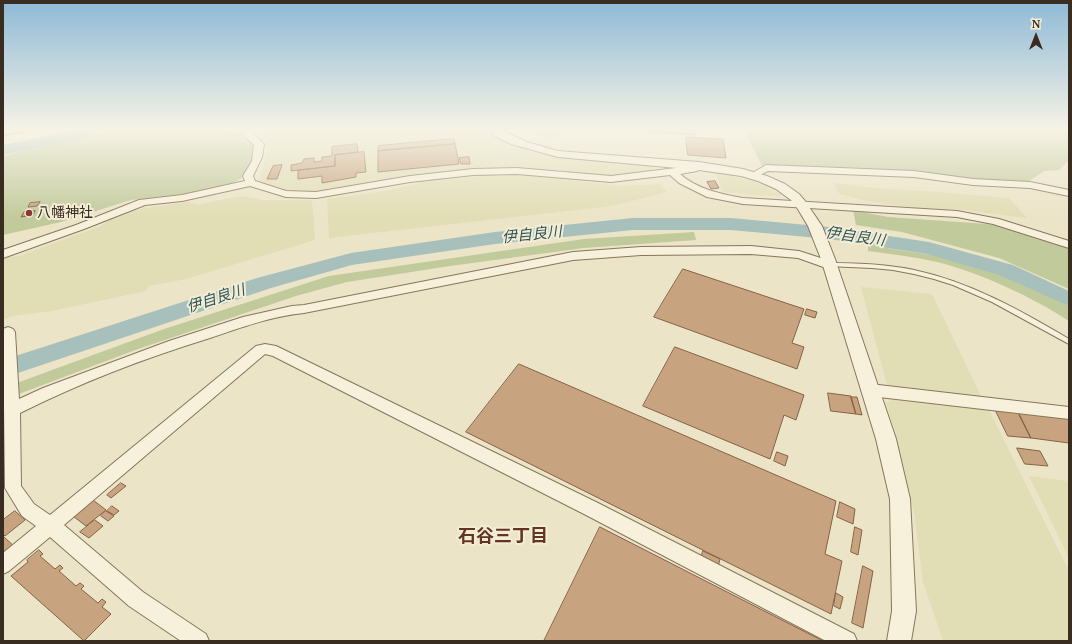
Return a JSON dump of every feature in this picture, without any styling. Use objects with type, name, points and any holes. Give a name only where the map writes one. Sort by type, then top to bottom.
[{"type":"street","points":[[251,183],[248,176],[258,159]]},
{"type":"street","points":[[617,159],[699,166],[752,176],[779,186],[794,196],[808,212],[820,236],[886,439],[900,499],[904,611],[899,641]]},
{"type":"street","points":[[3,254],[80,227],[143,202],[182,198],[251,183],[286,194],[316,195],[410,179],[473,172],[517,171],[611,179],[694,169],[699,166]]},
{"type":"street","points":[[752,176],[766,168],[914,174],[973,182],[1030,185],[1069,193]]},
{"type":"street","points":[[671,171],[682,181],[712,195],[743,201],[957,214],[995,221],[1069,245]]},
{"type":"street","points":[[9,409],[48,392],[174,344],[243,322],[292,310],[304,310],[552,259],[641,251],[751,250],[800,255],[828,262]]},
{"type":"street","points":[[6,336],[13,488],[28,510],[51,526],[136,598],[199,641]]},
{"type":"street","points":[[3,566],[261,350],[269,349],[276,351],[585,505],[847,641]]},
{"type":"street","points":[[870,390],[1069,413]]},
{"type":"lane","points":[[828,262],[890,268],[914,272],[948,281],[980,293],[1014,310],[1069,342]]},
{"type":"shaded area","points":[[265,159],[577,159],[653,165],[652,172],[613,177],[560,170],[522,169],[443,172],[322,192],[301,192],[272,188],[258,182]]},
{"type":"shaded area","points":[[715,172],[753,181],[781,194],[781,196],[723,192]]},
{"type":"shaded area","points":[[482,176],[531,176],[619,186],[660,184],[667,192],[612,206],[329,238],[327,199],[385,191],[424,182]]},
{"type":"shaded area","points":[[834,183],[883,189],[1009,198],[1027,218],[964,210],[916,208],[872,202],[839,194]]},
{"type":"shaded area","points":[[242,196],[263,200],[312,200],[315,240],[186,279],[148,286],[146,291],[52,311],[12,316],[3,320],[3,258],[19,256],[101,226],[122,212],[186,202],[199,204]]},
{"type":"shaded area","points":[[861,287],[932,294],[982,398],[887,385]]},
{"type":"shaded area","points":[[893,400],[989,410],[1069,571],[1069,641],[943,641],[923,582],[914,512],[898,442],[886,403]]},
{"type":"shaded area","points":[[1029,476],[1069,481],[1069,558]]},
{"type":"green space","points":[[3,159],[255,159],[242,178],[231,184],[183,194],[131,200],[61,222],[3,235]]},
{"type":"green space","points":[[759,159],[1069,159],[1059,170],[1044,171],[1029,181],[994,182],[762,166]]},
{"type":"green space","points":[[853,210],[888,217],[987,224],[1017,229],[1069,248],[1069,289],[999,258],[902,232],[856,225]]},
{"type":"green space","points":[[694,232],[696,240],[584,248],[450,266],[347,282],[296,296],[138,349],[3,400],[3,388],[164,329],[329,276],[584,239]]},
{"type":"green space","points":[[868,245],[932,255],[981,268],[1021,281],[1069,306],[1069,321],[1040,303],[970,272],[929,260],[868,251]]},
{"type":"building","points":[[304,159],[314,159],[314,162],[322,161],[322,159],[335,159],[335,166],[291,171],[291,165],[302,163]]},
{"type":"building","points":[[335,159],[365,159],[366,172],[356,173],[356,177],[322,183],[322,176],[298,179],[298,170],[335,166]]},
{"type":"building","points":[[378,159],[458,159],[459,164],[378,172]]},
{"type":"building","points":[[459,159],[469,159],[470,164],[461,164]]},
{"type":"building","points":[[282,165],[277,179],[267,179],[273,166]]},
{"type":"building","points":[[715,181],[719,188],[711,189],[707,182]]},
{"type":"building","points":[[40,202],[37,206],[28,207],[30,203]]},
{"type":"building","points":[[35,211],[33,215],[21,217],[24,212]]},
{"type":"building","points":[[683,269],[804,309],[792,343],[804,347],[797,369],[654,317]]},
{"type":"building","points":[[807,309],[817,312],[815,318],[805,315]]},
{"type":"building","points":[[675,347],[804,395],[796,420],[784,415],[770,459],[643,406]]},
{"type":"building","points":[[519,364],[836,501],[825,554],[842,561],[831,614],[466,432]]},
{"type":"building","points":[[828,393],[851,396],[856,414],[831,411]]},
{"type":"building","points":[[851,397],[857,397],[862,415],[856,414]]},
{"type":"building","points":[[995,409],[1018,412],[1031,438],[1008,436]]},
{"type":"building","points":[[1018,412],[1069,418],[1069,443],[1031,438]]},
{"type":"building","points":[[1017,448],[1040,451],[1048,466],[1025,464]]},
{"type":"building","points":[[777,452],[788,456],[785,466],[774,461]]},
{"type":"building","points":[[121,483],[126,486],[111,498],[107,495]]},
{"type":"building","points":[[89,497],[106,510],[86,526],[69,513]]},
{"type":"building","points":[[840,502],[855,509],[853,524],[837,517]]},
{"type":"building","points":[[112,506],[119,511],[114,515],[107,511]]},
{"type":"building","points":[[15,511],[25,520],[5,536],[3,534],[3,520]]},
{"type":"building","points":[[106,511],[114,516],[108,521],[101,516]]},
{"type":"building","points":[[95,520],[103,526],[89,538],[80,532]]},
{"type":"building","points":[[600,527],[823,641],[544,641]]},
{"type":"building","points":[[855,527],[862,530],[858,555],[851,552]]},
{"type":"building","points":[[4,537],[16,548],[3,558],[3,538]]},
{"type":"building","points":[[39,550],[43,554],[40,556],[55,569],[60,565],[63,568],[59,571],[76,586],[80,583],[84,586],[81,589],[98,603],[102,599],[106,602],[102,607],[111,614],[84,641],[11,576],[28,562],[27,560]]},
{"type":"building","points":[[703,551],[720,559],[718,567],[701,558]]},
{"type":"building","points":[[863,566],[873,571],[863,628],[852,623]]},
{"type":"building","points":[[836,593],[843,597],[840,609],[834,606]]},
{"type":"waterway","name":"伊自良川","points":[[3,369],[264,283],[351,259],[495,238],[633,224],[731,224],[829,233],[929,248],[1006,270],[1069,299]]},
{"type":"place","name":"八幡神社","points":[[29,213]]},
{"type":"district","name":"石谷三丁目","points":[[503,537]]}]
